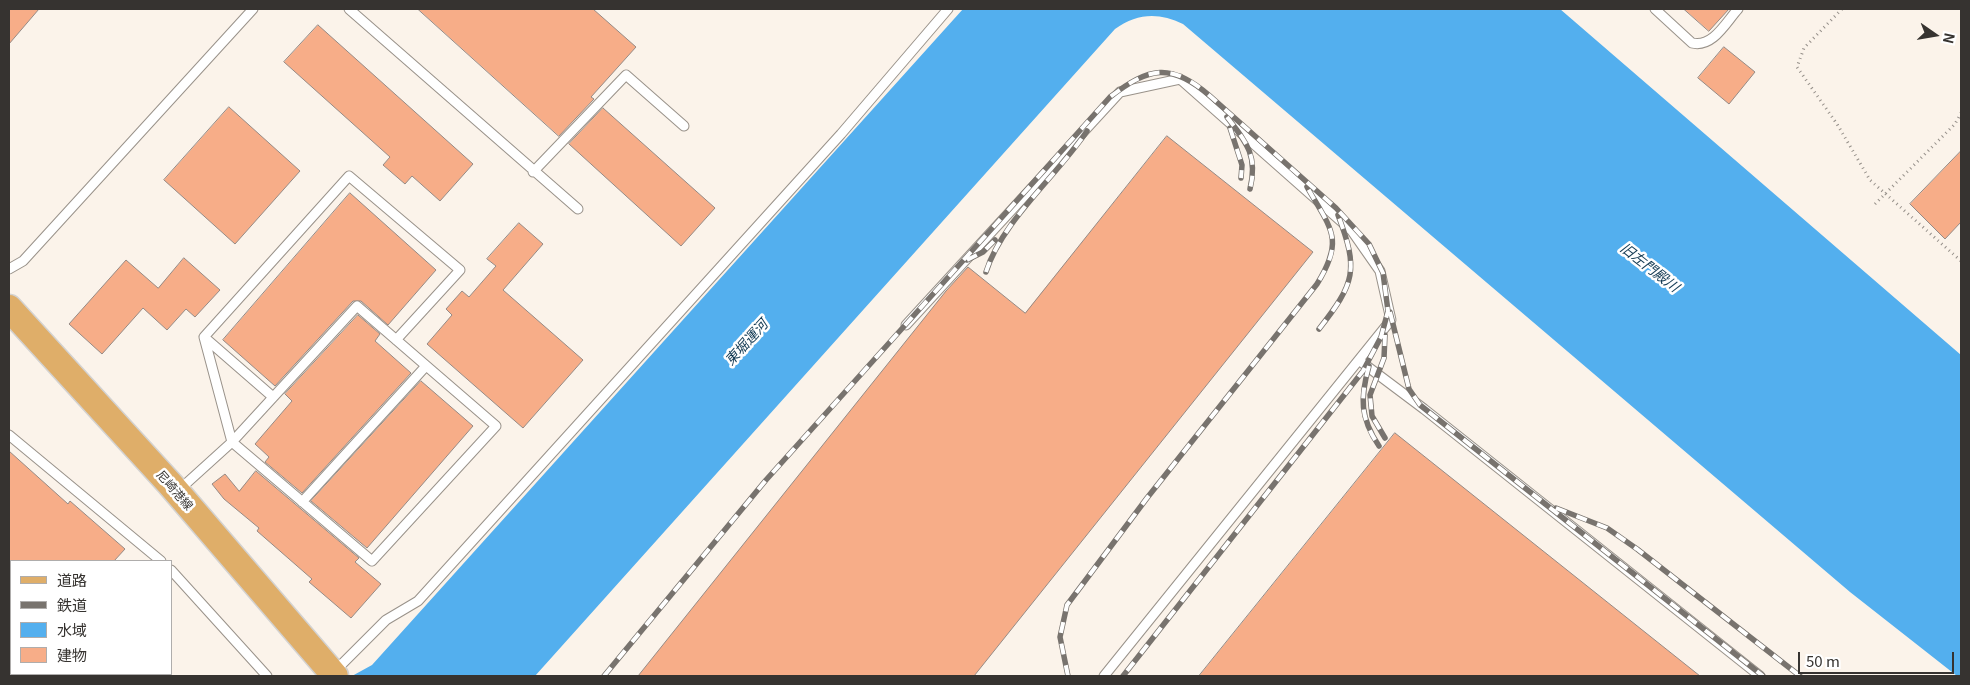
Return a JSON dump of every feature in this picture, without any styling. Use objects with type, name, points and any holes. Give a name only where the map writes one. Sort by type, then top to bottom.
[{"type":"main road","name":"尼崎港線","points":[[9,308],[176,492],[334,674]]},
{"type":"lane","points":[[9,269],[23,261],[252,9]]},
{"type":"lane","points":[[349,9],[533,172],[578,209]]},
{"type":"lane","points":[[334,674],[386,620],[418,601],[841,134],[948,9]]},
{"type":"lane","points":[[1655,9],[1692,43],[1700,45],[1709,42],[1738,9]]},
{"type":"lane","points":[[533,172],[626,75],[684,126]]},
{"type":"lane","points":[[906,325],[1120,92],[1180,79],[1352,231],[1380,271],[1392,320],[1104,676]]},
{"type":"lane","points":[[204,337],[349,176],[460,270],[396,340]]},
{"type":"lane","points":[[176,492],[232,442],[357,306],[496,426],[372,561],[232,442],[204,337]]},
{"type":"lane","points":[[204,337],[273,397]]},
{"type":"lane","points":[[1360,361],[1424,408],[1760,676]]},
{"type":"lane","points":[[302,502],[426,366]]},
{"type":"lane","points":[[9,435],[159,560]]},
{"type":"lane","points":[[172,571],[267,676]]},
{"type":"path","points":[[1842,9],[1804,48],[1797,67],[1838,124],[1870,180],[1961,261]]},
{"type":"path","points":[[1875,204],[1955,124],[1961,113]]},
{"type":"water","points":[[963,9],[1560,9],[1961,355],[1961,676],[1957,676],[1850,592],[1183,24],[1165,17],[1148,16],[1132,20],[1115,29],[535,676],[352,676],[372,665]]},
{"type":"building","points":[[9,9],[39,9],[9,44]]},
{"type":"building","points":[[418,9],[593,9],[636,47],[591,97],[594,99],[559,136]]},
{"type":"building","points":[[1684,9],[1729,9],[1709,31]]},
{"type":"building","points":[[318,25],[473,164],[440,201],[412,176],[405,184],[383,165],[390,157],[284,62]]},
{"type":"building","points":[[1724,47],[1755,72],[1729,104],[1698,78]]},
{"type":"building","points":[[229,107],[300,171],[235,244],[164,180]]},
{"type":"building","points":[[603,108],[715,208],[681,246],[569,144]]},
{"type":"building","points":[[1167,136],[1313,252],[974,676],[638,676],[946,291],[968,267],[1025,313]]},
{"type":"building","points":[[1961,151],[1961,222],[1945,239],[1910,204]]},
{"type":"building","points":[[350,193],[436,270],[388,325],[361,301],[353,301],[275,386],[223,340]]},
{"type":"building","points":[[519,223],[543,244],[503,290],[583,360],[523,428],[427,344],[452,315],[446,309],[462,291],[469,297],[496,266],[487,259]]},
{"type":"building","points":[[184,258],[220,290],[195,317],[186,309],[167,330],[143,308],[102,354],[69,324],[126,260],[158,288]]},
{"type":"building","points":[[358,315],[380,334],[375,341],[411,373],[302,493],[265,462],[269,457],[255,444],[292,401],[285,394]]},
{"type":"building","points":[[421,381],[473,426],[367,548],[311,501]]},
{"type":"building","points":[[1395,433],[1700,676],[1199,676]]},
{"type":"building","points":[[9,451],[68,504],[70,501],[125,549],[115,560],[9,561]]},
{"type":"building","points":[[256,471],[359,558],[355,562],[381,584],[351,618],[309,582],[312,579],[257,531],[259,528],[224,499],[212,484],[225,474],[239,491]]},
{"type":"railway","points":[[604,676],[766,480],[1110,97],[1137,79],[1148,75],[1172,73],[1196,85],[1210,96],[1336,208],[1369,244],[1383,273],[1388,311],[1381,337],[1363,371],[1123,676]]},
{"type":"railway","points":[[1227,117],[1245,143],[1252,159],[1253,167],[1250,189]]},
{"type":"railway","points":[[1230,128],[1242,165],[1241,178]]},
{"type":"railway","points":[[986,272],[1004,235],[1087,131]]},
{"type":"railway","points":[[1068,676],[1060,637],[1067,605],[1147,498],[1317,284],[1326,269],[1331,256],[1332,234],[1307,187]]},
{"type":"railway","points":[[1319,329],[1340,300],[1350,275],[1349,250],[1338,215]]},
{"type":"railway","points":[[967,260],[983,252],[995,240]]},
{"type":"railway","points":[[1390,312],[1409,389],[1420,405],[1763,676]]},
{"type":"railway","points":[[1385,335],[1384,358],[1370,395],[1372,416],[1385,438]]},
{"type":"railway","points":[[1369,366],[1363,398],[1365,417],[1379,446]]},
{"type":"railway","points":[[1556,508],[1607,528],[1637,549],[1800,676]]},
{"type":"water label","name":"旧左門殿川","points":[[1650,267]]},
{"type":"water label","name":"東堀運河","points":[[746,342]]}]
